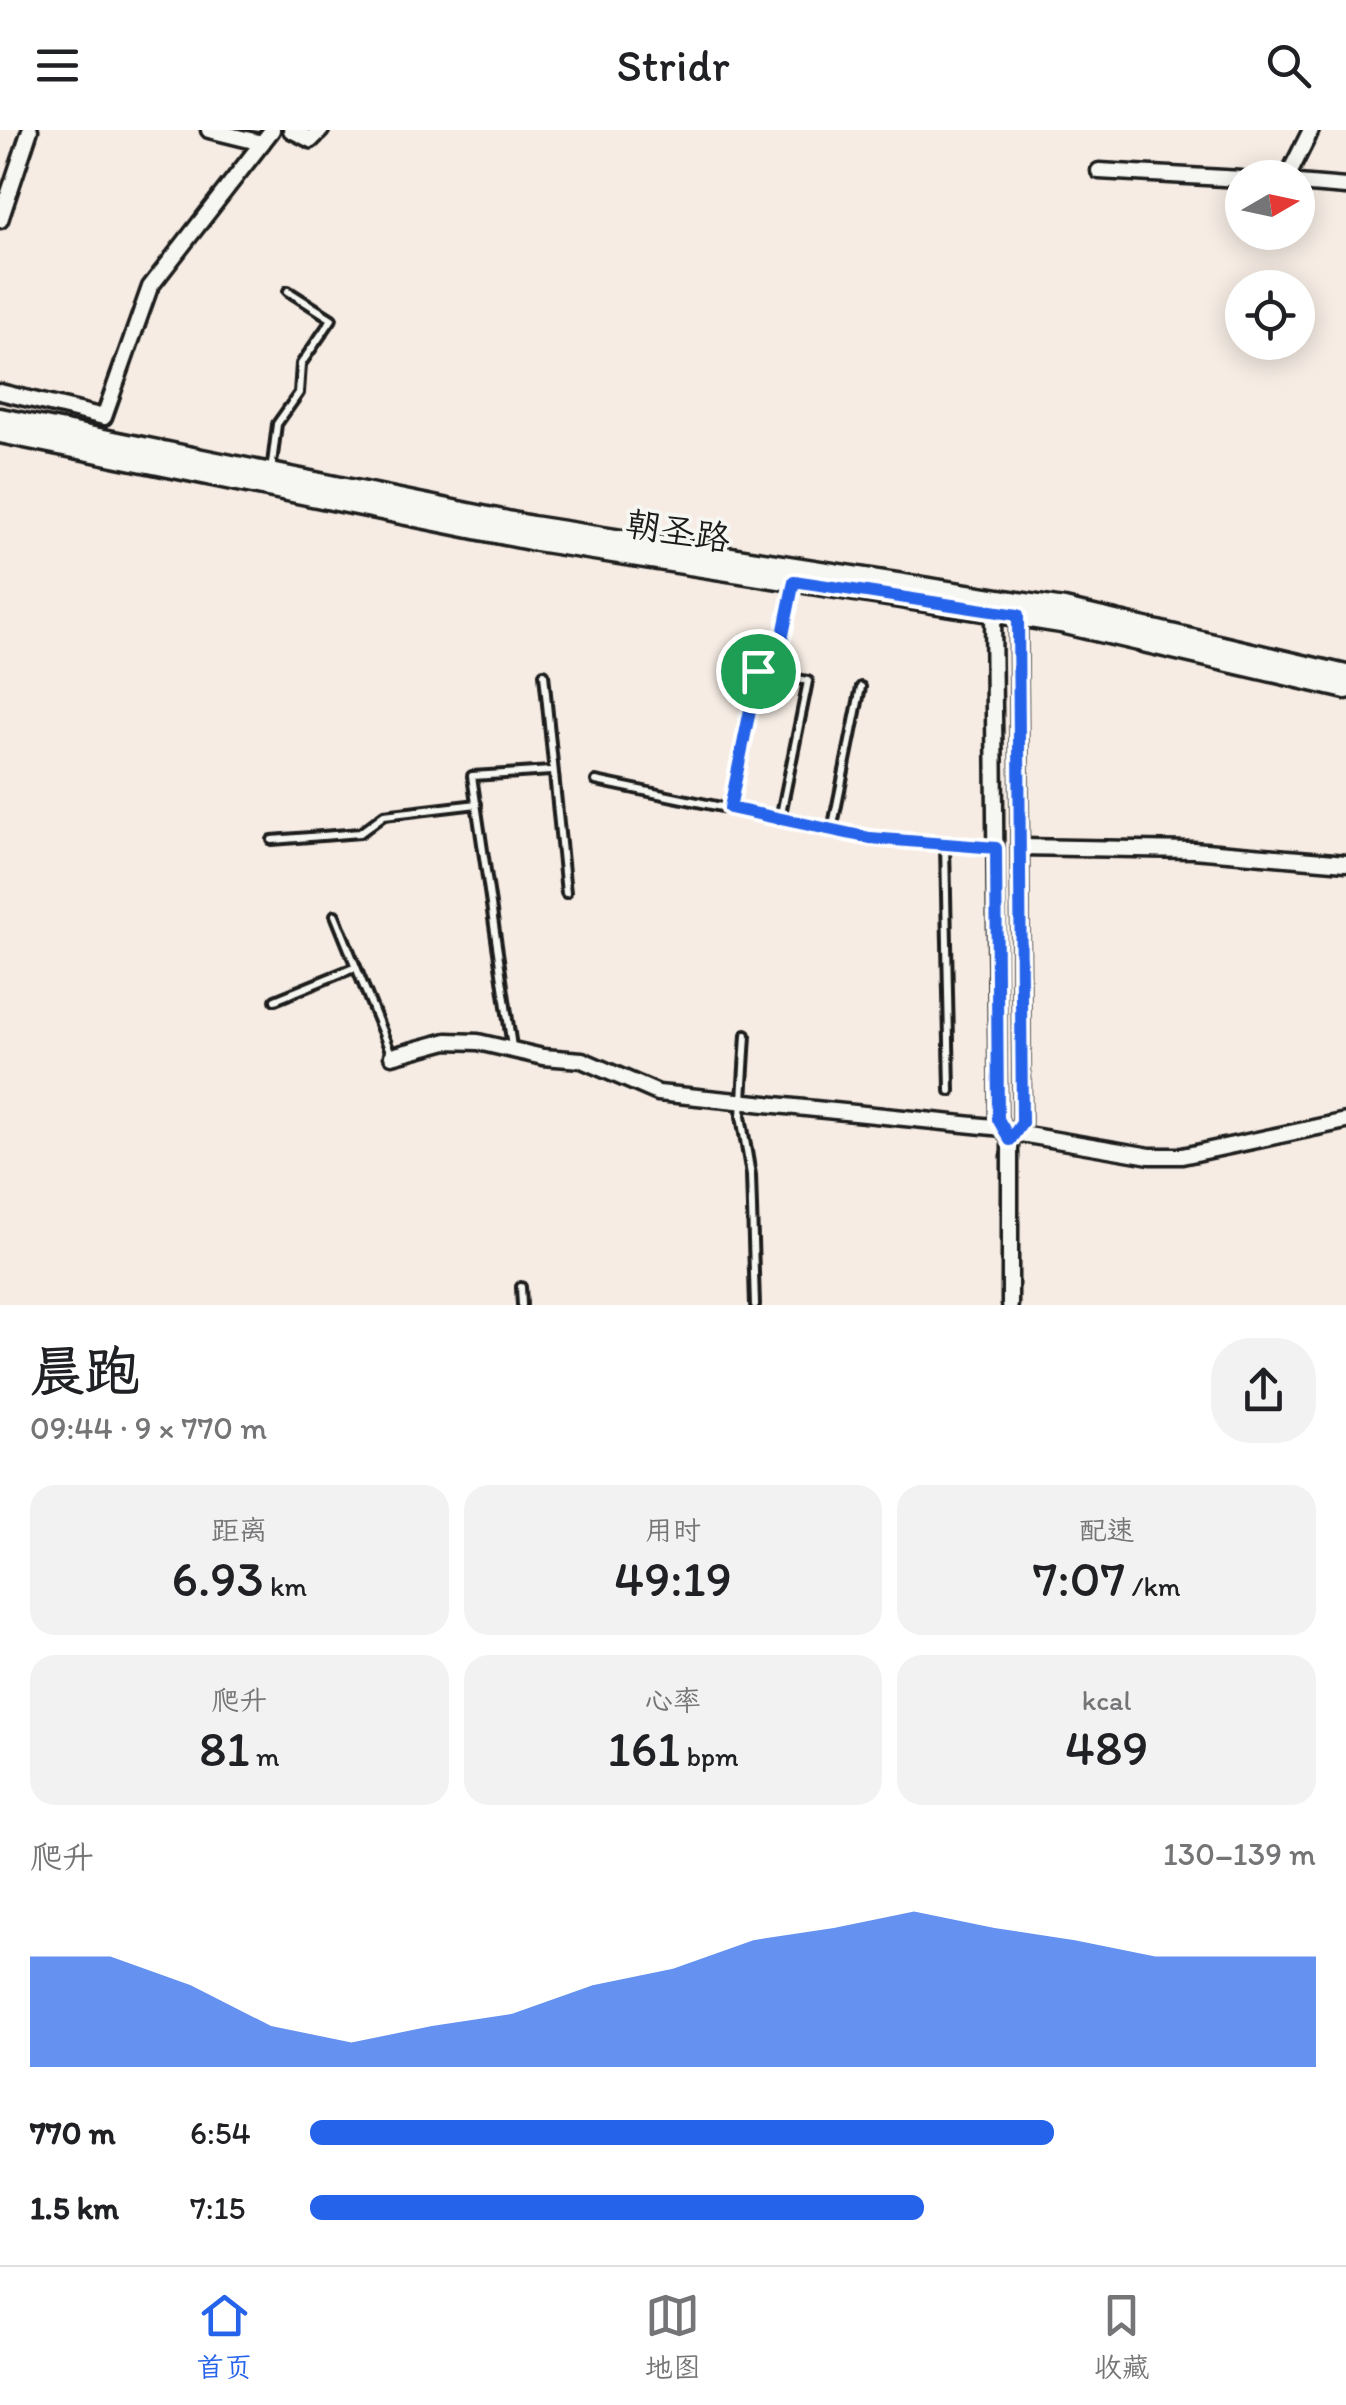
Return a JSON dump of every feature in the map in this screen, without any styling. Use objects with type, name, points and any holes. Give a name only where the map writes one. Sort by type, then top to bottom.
[{"type":"main road","name":"朝圣路","points":[[0,418],[532,526],[1064,608],[1346,675]]},
{"type":"main road","name":"朝圣路","points":[[0,433],[530,540],[1018,615],[1346,689]]},
{"type":"street","points":[[0,220],[30,130]]},
{"type":"street","points":[[291,130],[311,140],[321,130]]},
{"type":"street","points":[[1295,160],[1311,130]]},
{"type":"street","points":[[219,131],[267,136]]},
{"type":"street","points":[[0,392],[104,417],[150,287],[267,136]]},
{"type":"street","points":[[1099,171],[1225,178]]},
{"type":"street","points":[[1315,184],[1346,187]]},
{"type":"street","points":[[993,611],[998,1119],[1009,1134],[1010,1305]]},
{"type":"street","points":[[1009,1134],[1022,1123],[1018,615]]},
{"type":"street","points":[[1020,848],[1193,850],[1346,863]]},
{"type":"street","points":[[392,1056],[447,1041],[512,1047],[544,1057],[582,1060],[658,1093],[1009,1134],[1150,1156],[1182,1156],[1346,1120]]},
{"type":"lane","points":[[271,472],[277,424],[299,394],[297,373],[332,319],[288,291]]},
{"type":"lane","points":[[775,674],[794,581]]},
{"type":"lane","points":[[730,808],[758,671],[808,681],[780,819]]},
{"type":"lane","points":[[544,674],[566,893]]},
{"type":"lane","points":[[832,830],[861,687]]},
{"type":"lane","points":[[512,1047],[472,776],[552,770]]},
{"type":"lane","points":[[596,781],[832,830],[996,848]]},
{"type":"lane","points":[[272,840],[360,834],[384,816],[476,804]]},
{"type":"lane","points":[[946,845],[950,1092]]},
{"type":"lane","points":[[335,915],[392,1056]]},
{"type":"lane","points":[[275,1000],[356,968]]},
{"type":"lane","points":[[746,1034],[742,1101],[752,1175],[755,1305]]},
{"type":"lane","points":[[521,1287],[522,1305]]},
{"type":"route","points":[[794,581],[1018,615],[1022,1123],[1010,1140],[998,1119],[996,848],[870,838],[730,808],[758,671],[775,674],[794,581]]}]
